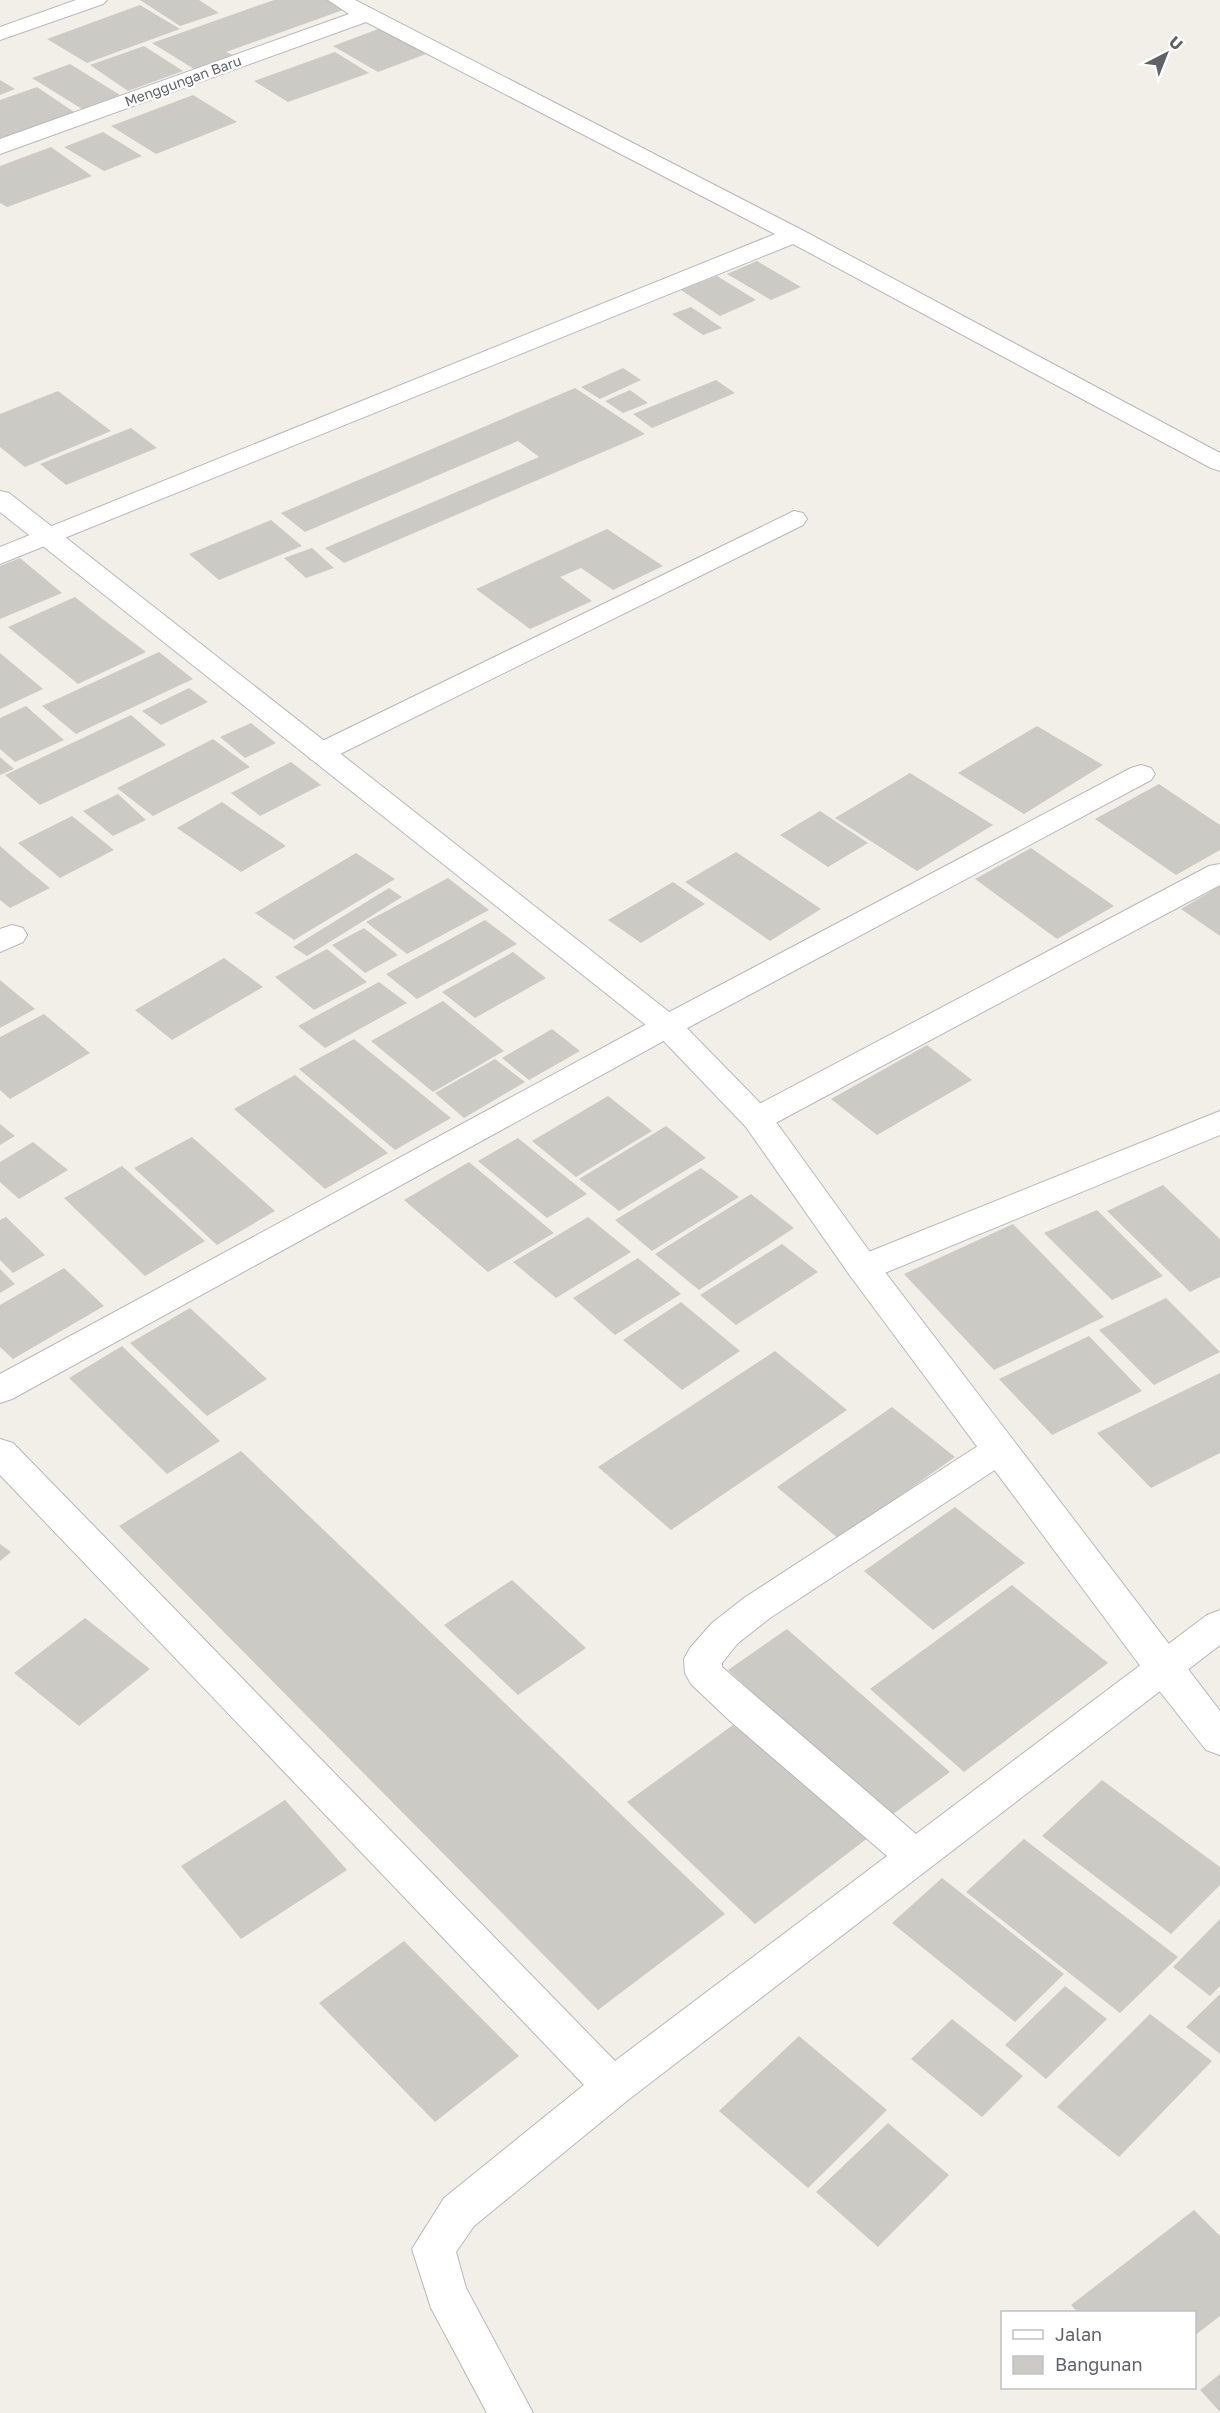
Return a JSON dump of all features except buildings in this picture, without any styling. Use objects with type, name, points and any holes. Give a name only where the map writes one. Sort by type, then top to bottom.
[{"type":"street","points":[[0,34],[96,0]]},
{"type":"street","points":[[339,0],[794,235],[1220,463]]},
{"type":"street","name":"Menggungan Baru","points":[[0,147],[366,15]]},
{"type":"street","points":[[0,556],[794,235]]},
{"type":"street","points":[[0,499],[667,1026],[757,1119],[863,1268],[1163,1668],[1220,1739]]},
{"type":"street","points":[[320,753],[794,519]]},
{"type":"street","points":[[0,1390],[667,1026],[1141,774]]},
{"type":"street","points":[[757,1119],[1220,873]]},
{"type":"street","points":[[863,1268],[1220,1122]]},
{"type":"street","points":[[915,1857],[735,1702],[704,1673],[703,1659],[725,1633],[757,1608],[1000,1449]]},
{"type":"street","points":[[0,1452],[613,2086]]},
{"type":"street","points":[[511,2413],[446,2294],[434,2249],[459,2212],[613,2086],[1220,1625]]}]
